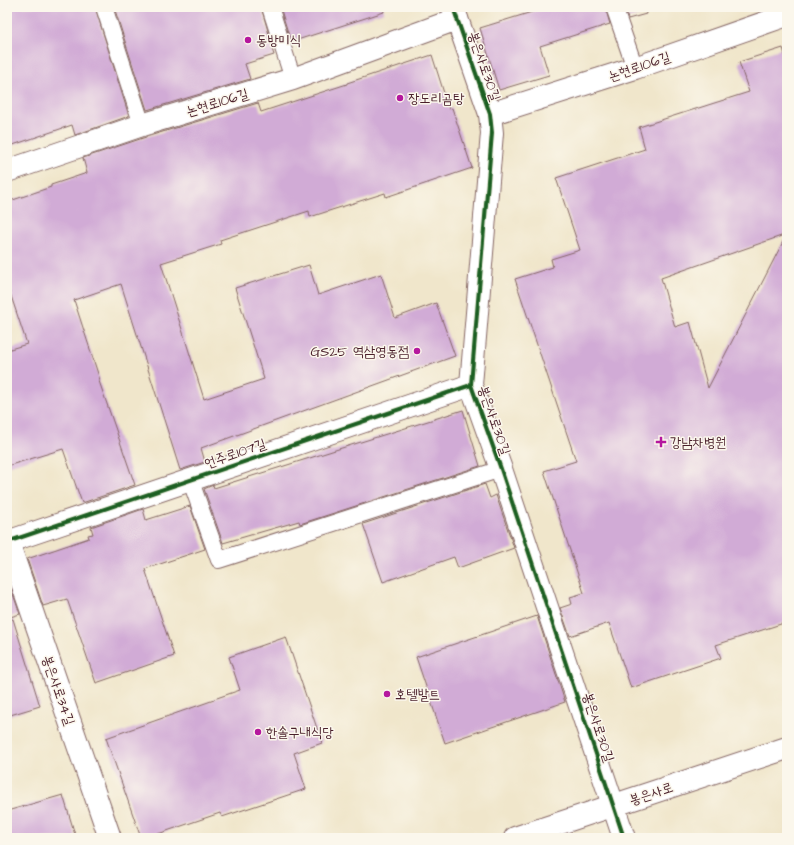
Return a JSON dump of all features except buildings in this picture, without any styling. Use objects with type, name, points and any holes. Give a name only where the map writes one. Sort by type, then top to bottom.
[{"type":"street","name":"논현로106길","points":[[7,171],[142,125],[293,79],[455,13]]},
{"type":"street","name":"봉은사로30길","points":[[455,13],[490,114],[492,132],[470,385],[501,469],[624,838]]},
{"type":"street","name":"논현로106길","points":[[490,114],[635,68],[787,14]]},
{"type":"street","name":"언주로107길","points":[[8,542],[470,385]]},
{"type":"street","name":"봉은사로34길","points":[[8,542],[110,838]]},
{"type":"street","name":"봉은사로","points":[[515,838],[787,748]]},
{"type":"lane","points":[[104,7],[142,125]]},
{"type":"lane","points":[[270,7],[293,79]]},
{"type":"lane","points":[[614,7],[635,68]]},
{"type":"lane","name":"봉은사로30길","points":[[190,479],[219,560],[501,469]]},
{"type":"cycle path","points":[[453,7],[490,114],[492,133],[471,385],[501,469],[624,838]]},
{"type":"cycle path","points":[[7,542],[471,385]]},
{"type":"place","name":"동방미식","points":[[248,40]]},
{"type":"place","name":"장도리곰탕","points":[[400,98]]},
{"type":"place","name":"GS25 역삼영동점","points":[[417,351]]},
{"type":"place","name":"강남차병원","points":[[661,442]]},
{"type":"place","name":"호텔발트","points":[[387,694]]},
{"type":"place","name":"한솔구내식당","points":[[258,732]]}]
